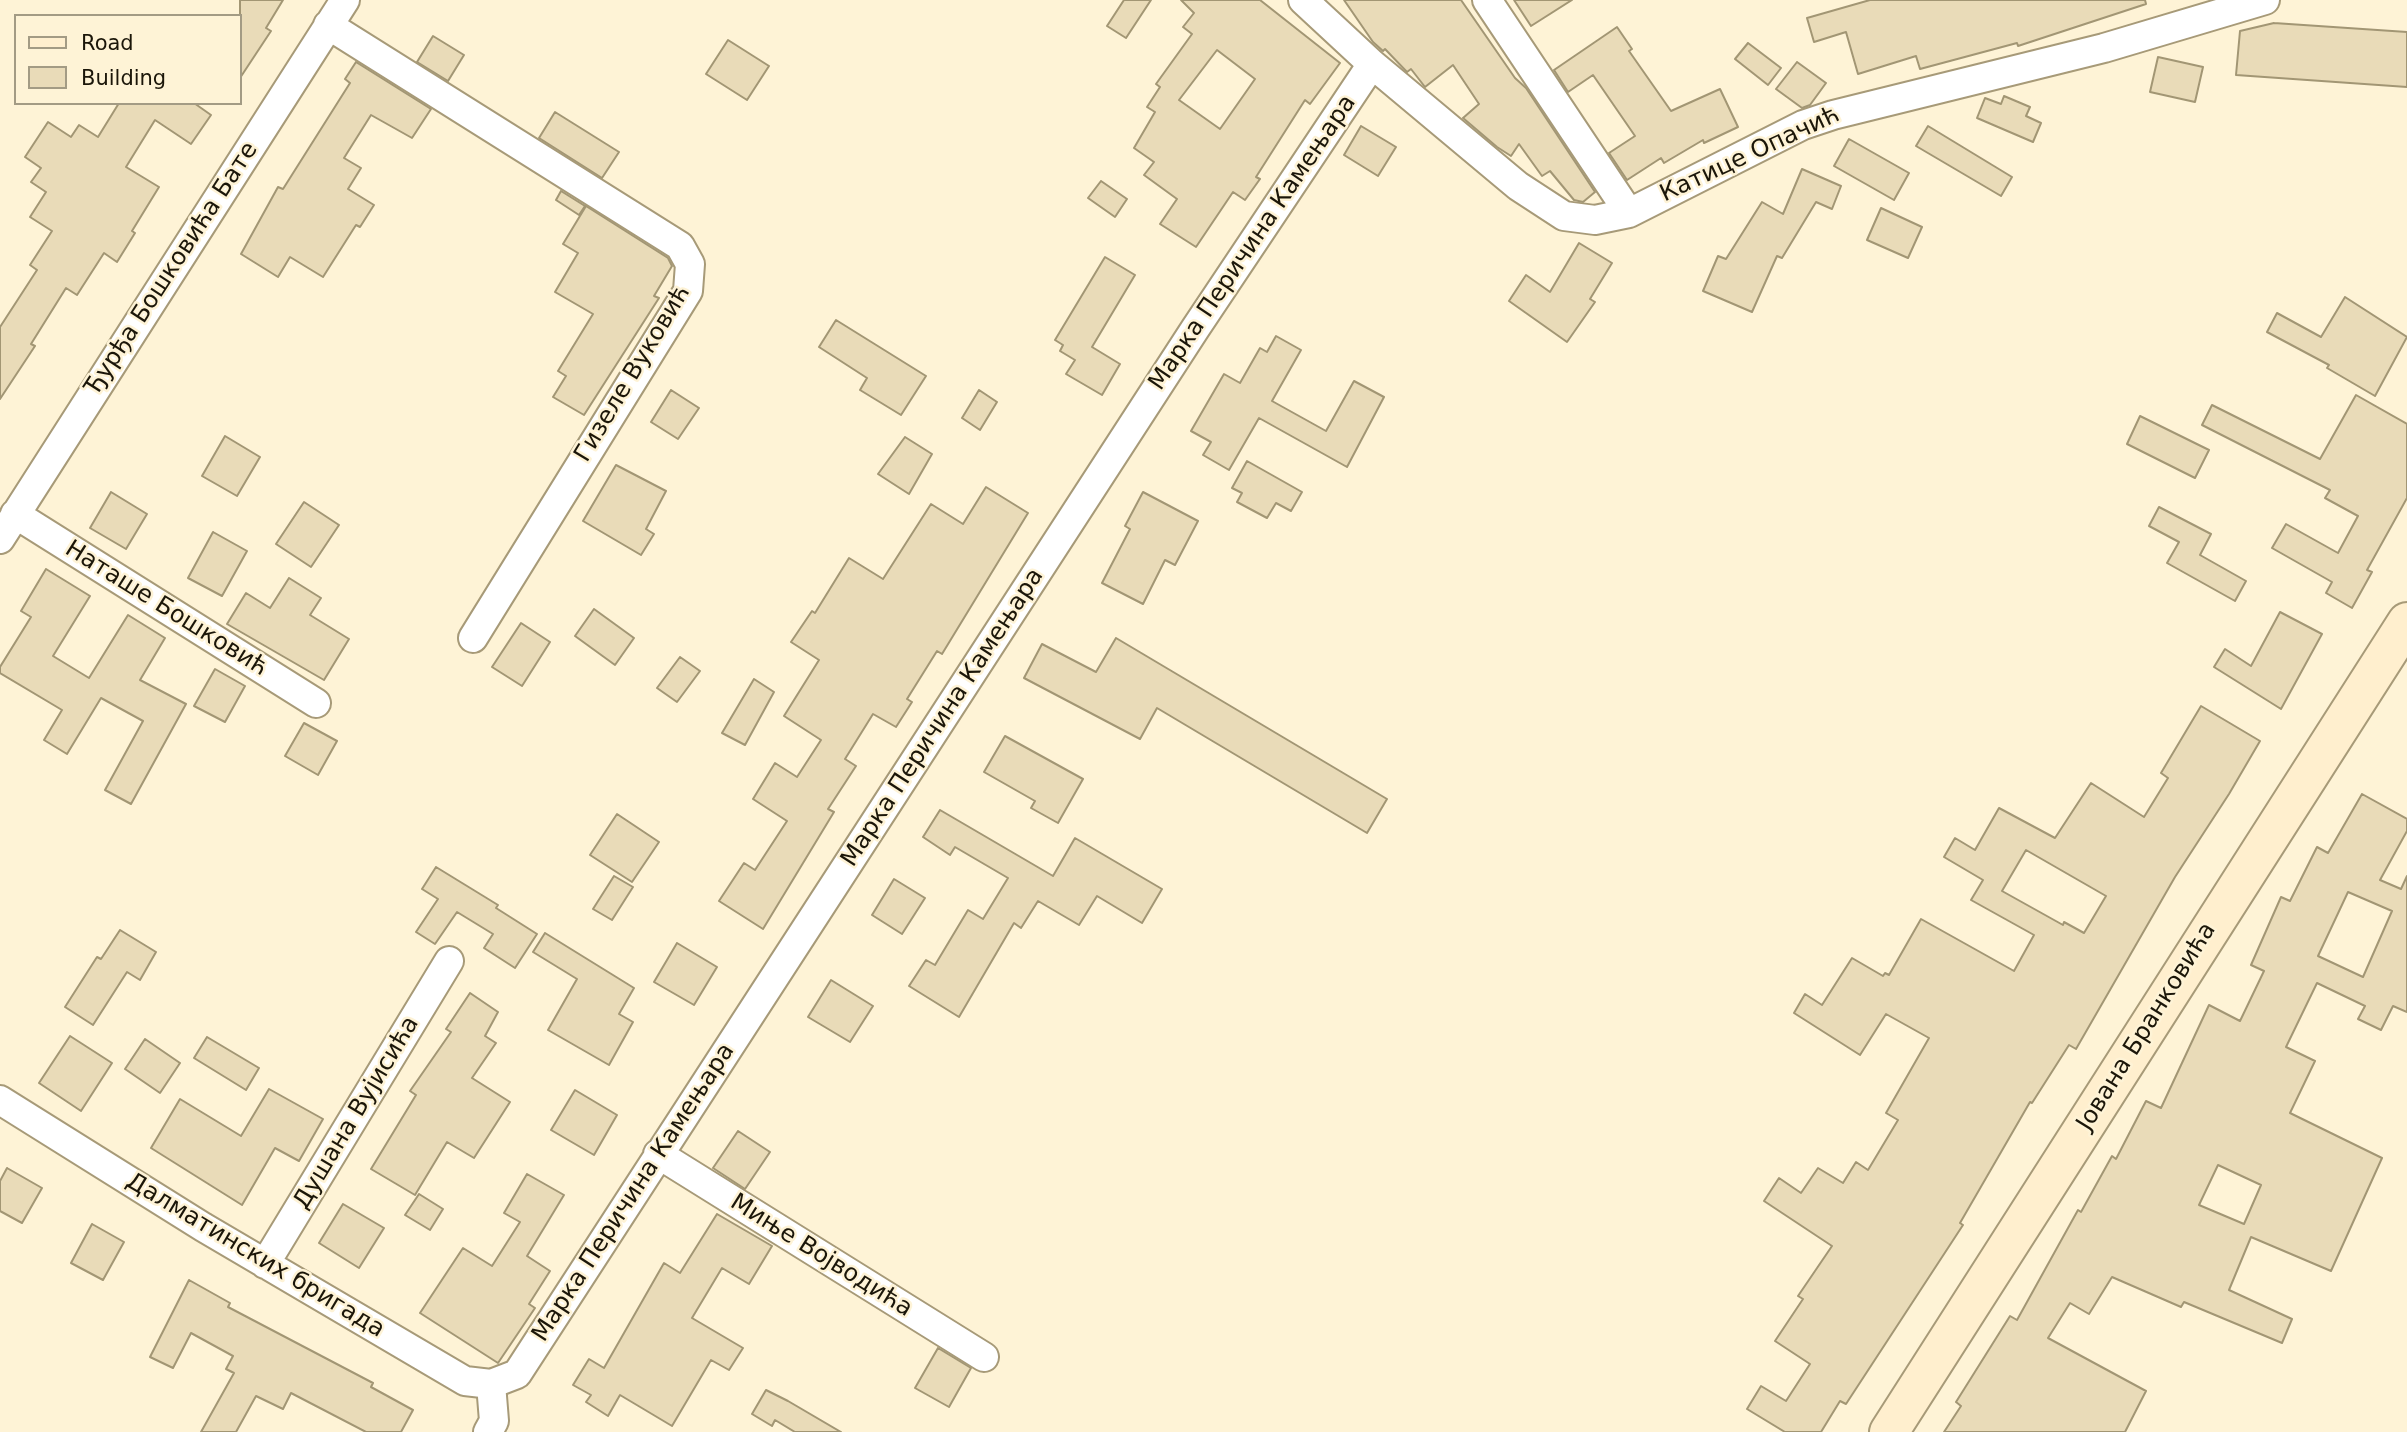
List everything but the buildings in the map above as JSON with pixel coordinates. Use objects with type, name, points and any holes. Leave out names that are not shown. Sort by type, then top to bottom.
[{"type":"main road","name":"Јована Бранковића","points":[[1889,1432],[2407,622]]},
{"type":"street","name":"Ђурђа Бошковића Бате","points":[[0,539],[345,0]]},
{"type":"street","name":"Катице Опачић","points":[[1303,0],[1372,64],[1551,209],[1587,220],[1629,212],[1803,125],[1833,114],[2104,48],[2265,0]]},
{"type":"street","points":[[1487,0],[1629,212]]},
{"type":"street","name":"Гизеле Вуковић","points":[[328,25],[680,246],[690,264],[688,291],[473,638]]},
{"type":"street","name":"Марка Перичина Камењара","points":[[491,1384],[517,1374],[1195,329],[1372,64]]},
{"type":"street","name":"Наташе Бошковић","points":[[15,514],[316,703]]},
{"type":"street","name":"Душана Вујисића","points":[[265,1264],[449,961]]},
{"type":"street","name":"Далматинских бригада","points":[[0,1100],[265,1264],[465,1381],[491,1384]]},
{"type":"street","name":"Миње Војводића","points":[[658,1154],[984,1357]]},
{"type":"street","points":[[491,1384],[493,1428]]}]
